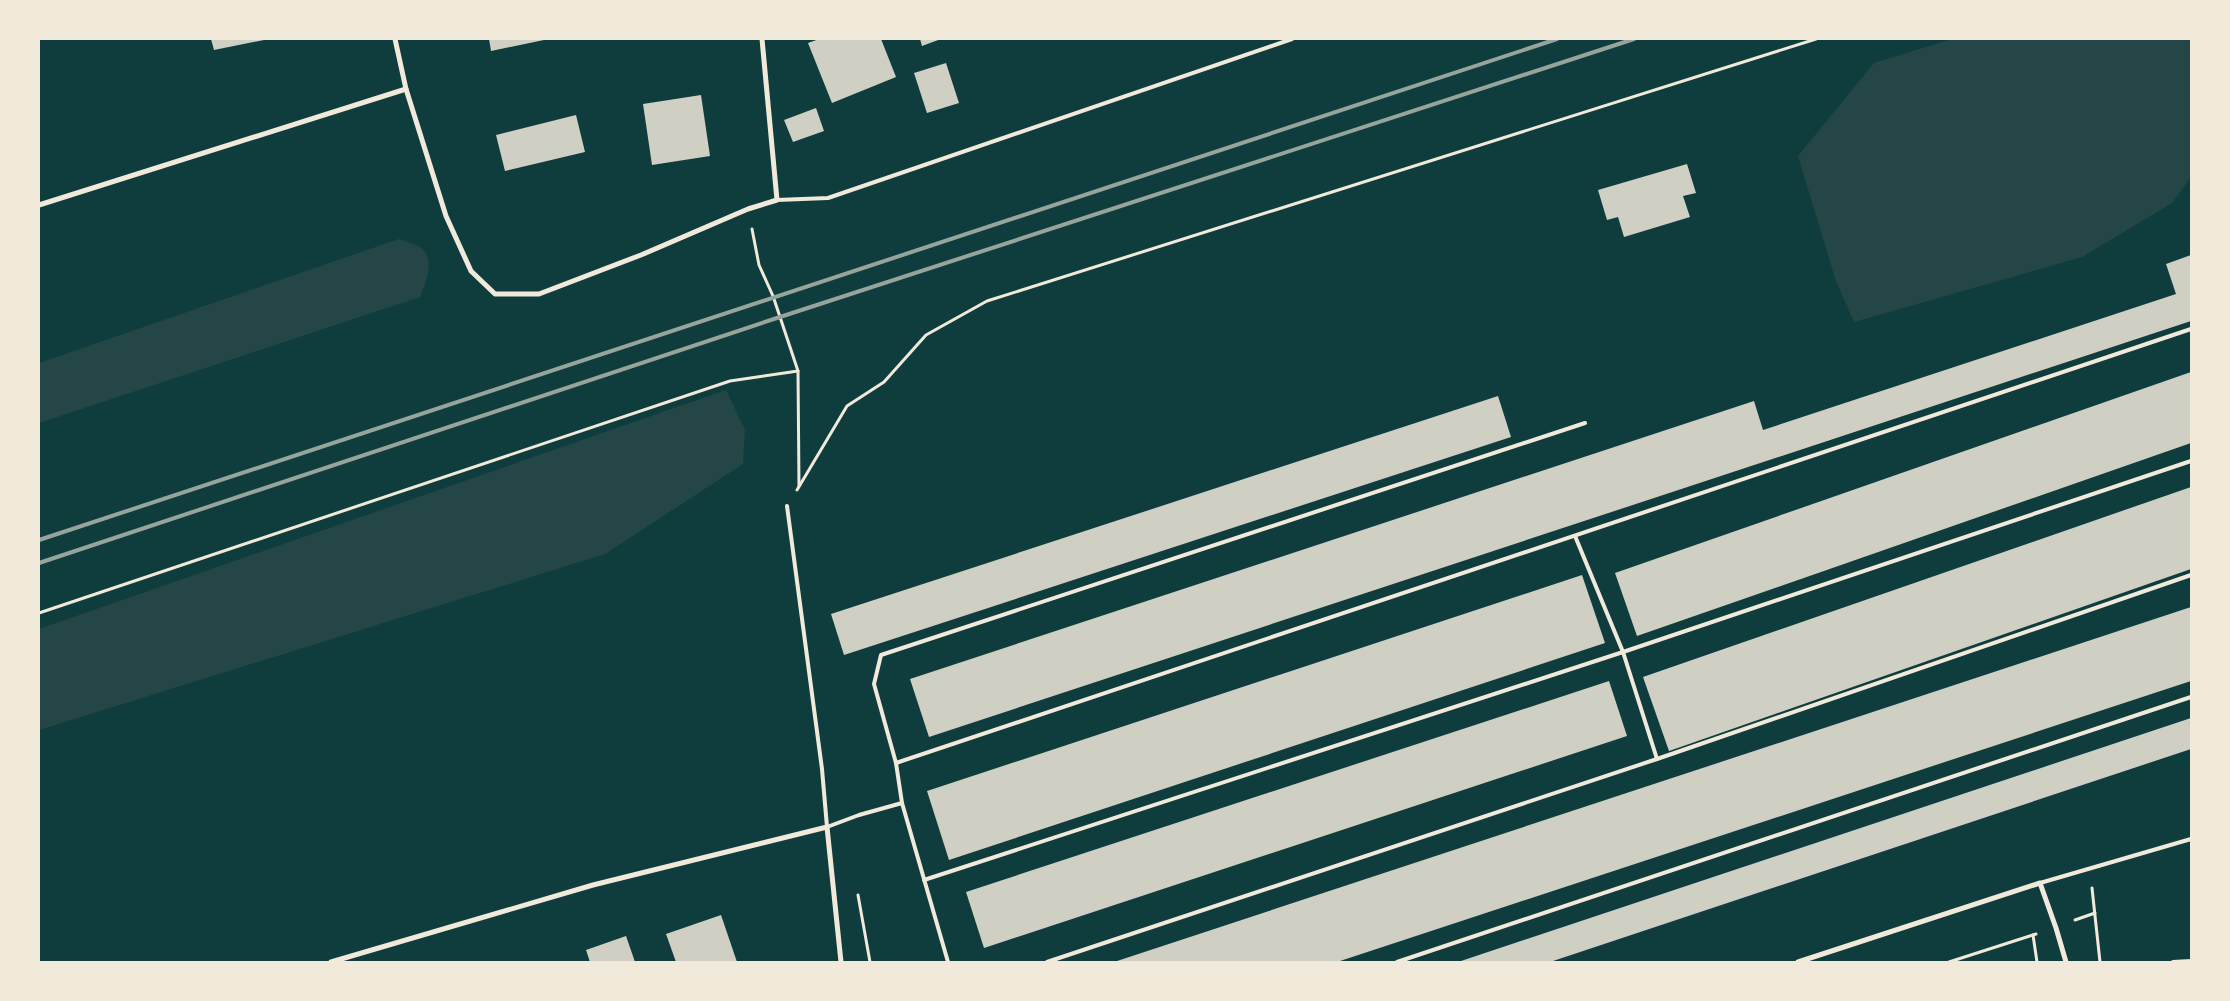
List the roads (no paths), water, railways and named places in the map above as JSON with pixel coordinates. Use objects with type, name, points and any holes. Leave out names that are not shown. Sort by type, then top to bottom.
[{"type":"street","points":[[395,39],[406,88],[446,216],[471,271],[495,294],[539,294],[641,255],[748,209],[777,200],[762,39]]},
{"type":"street","points":[[39,205],[406,88]]},
{"type":"street","points":[[331,962],[593,885],[827,827],[841,962]]},
{"type":"street","points":[[1798,962],[2040,882],[2066,962]]},
{"type":"lane","points":[[777,200],[828,198],[1292,39]]},
{"type":"lane","points":[[896,763],[2191,329]]},
{"type":"lane","points":[[948,962],[902,803],[896,763],[874,684],[881,655],[1585,422]]},
{"type":"lane","points":[[924,880],[1623,652],[2191,462]]},
{"type":"lane","points":[[787,506],[822,769],[827,827],[859,815],[902,803]]},
{"type":"lane","points":[[1575,536],[1623,652],[1657,759]]},
{"type":"lane","points":[[1047,962],[1657,759],[2191,575]]},
{"type":"lane","points":[[1397,962],[2191,697]]},
{"type":"lane","points":[[2040,882],[2191,839]]},
{"type":"lane","points":[[2173,962],[2191,961]]},
{"type":"railway","points":[[39,540],[1557,39]]},
{"type":"railway","points":[[39,563],[780,317],[1634,39]]}]
